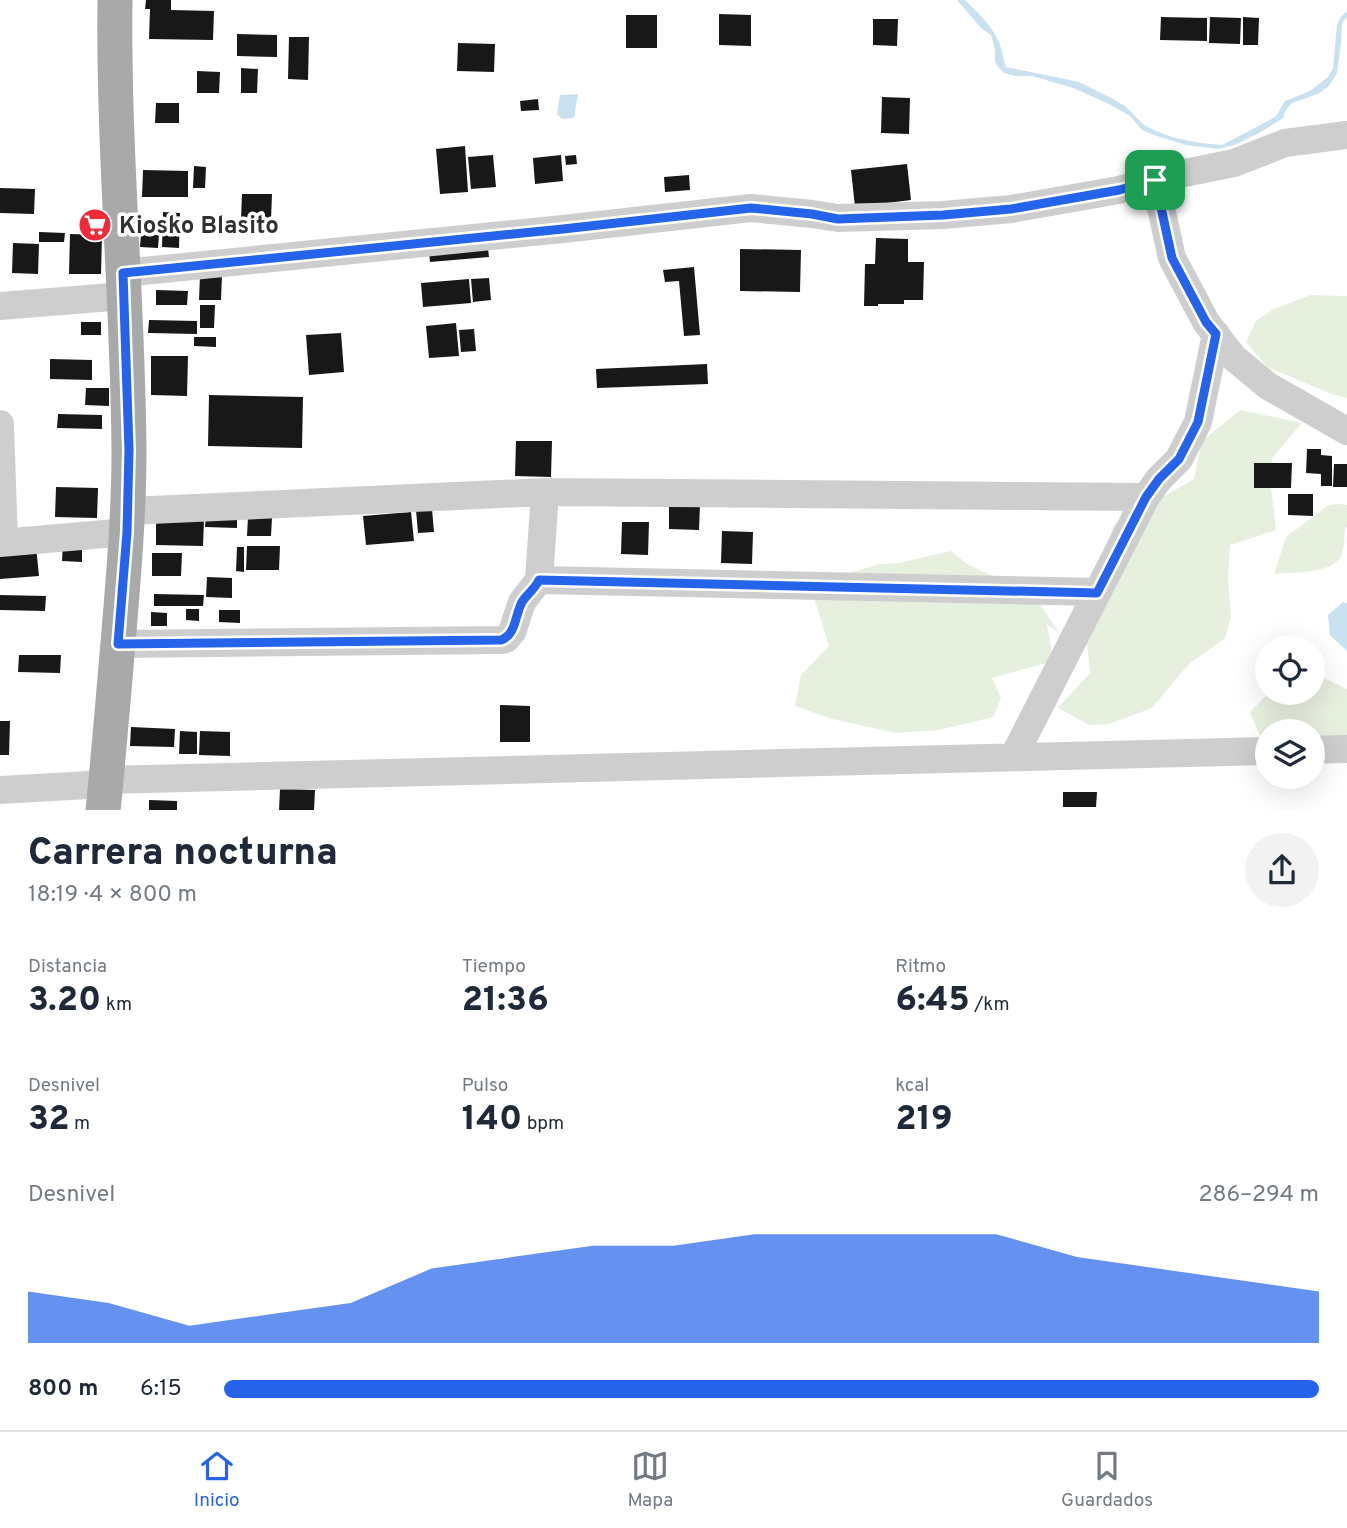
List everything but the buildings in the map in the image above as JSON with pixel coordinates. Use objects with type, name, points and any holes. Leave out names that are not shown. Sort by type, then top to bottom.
[{"type":"main road","points":[[105,791],[127,521],[129,450],[117,165],[115,0]]},
{"type":"street","points":[[0,306],[124,284],[751,208],[838,219],[1011,209],[1119,190],[1234,163],[1285,143],[1347,135]]},
{"type":"street","points":[[1155,180],[1172,258],[1206,322],[1233,356],[1268,386],[1347,431]]},
{"type":"street","points":[[1014,756],[1146,497],[1179,459],[1198,422],[1216,334]]},
{"type":"street","points":[[0,424],[2,542],[127,521],[545,492],[1146,497]]},
{"type":"street","points":[[118,644],[506,639],[512,632],[522,603],[539,580],[545,492]]},
{"type":"street","points":[[539,580],[1097,593]]},
{"type":"street","points":[[1325,750],[1347,749]]},
{"type":"street","points":[[0,790],[105,791],[1014,756],[1255,751]]},
{"type":"green space","points":[[1311,295],[1347,296],[1347,398],[1267,367],[1246,342],[1256,321],[1274,309]]},
{"type":"green space","points":[[1240,410],[1302,423],[1272,458],[1271,487],[1276,530],[1230,545],[1228,580],[1231,617],[1225,638],[1189,664],[1152,708],[1109,724],[1089,725],[1058,708],[1090,673],[1083,605],[1114,525],[1194,479],[1202,441]]},
{"type":"green space","points":[[1329,505],[1347,505],[1347,526],[1342,553],[1336,562],[1311,571],[1274,574],[1286,537]]},
{"type":"green space","points":[[951,551],[967,564],[1033,594],[1060,634],[1047,624],[1053,661],[992,678],[1001,698],[993,717],[939,730],[896,733],[832,719],[795,706],[801,675],[829,646],[810,585],[880,564],[899,563]]},
{"type":"green space","points":[[1325,678],[1347,689],[1347,742],[1325,745],[1325,719],[1255,719],[1255,724],[1250,712],[1257,705],[1325,705]]},
{"type":"water","points":[[957,0],[965,0],[990,26],[1000,45],[1006,67],[1079,82],[1125,106],[1144,125],[1156,131],[1175,138],[1222,145],[1276,116],[1285,101],[1310,91],[1328,77],[1333,68],[1337,24],[1347,11],[1347,17],[1342,23],[1337,73],[1329,86],[1318,94],[1292,103],[1283,118],[1259,133],[1235,145],[1218,149],[1186,145],[1142,130],[1130,116],[1073,88],[1032,76],[1004,73],[995,62],[991,35],[981,28]]},
{"type":"water","points":[[578,94],[574,118],[562,119],[557,114],[560,95]]},
{"type":"water","points":[[1343,602],[1347,603],[1347,651],[1330,635],[1328,615]]},
{"type":"place","name":"Kiosko Blasito","points":[[95,225]]},
{"type":"route","points":[[1155,180],[1172,258],[1206,322],[1216,334],[1198,422],[1179,459],[1146,497],[1097,593],[539,580],[522,603],[512,632],[506,639],[501,640],[118,644],[127,532],[129,450],[123,273],[751,208],[838,219],[1011,209],[1119,190],[1155,180]]}]
